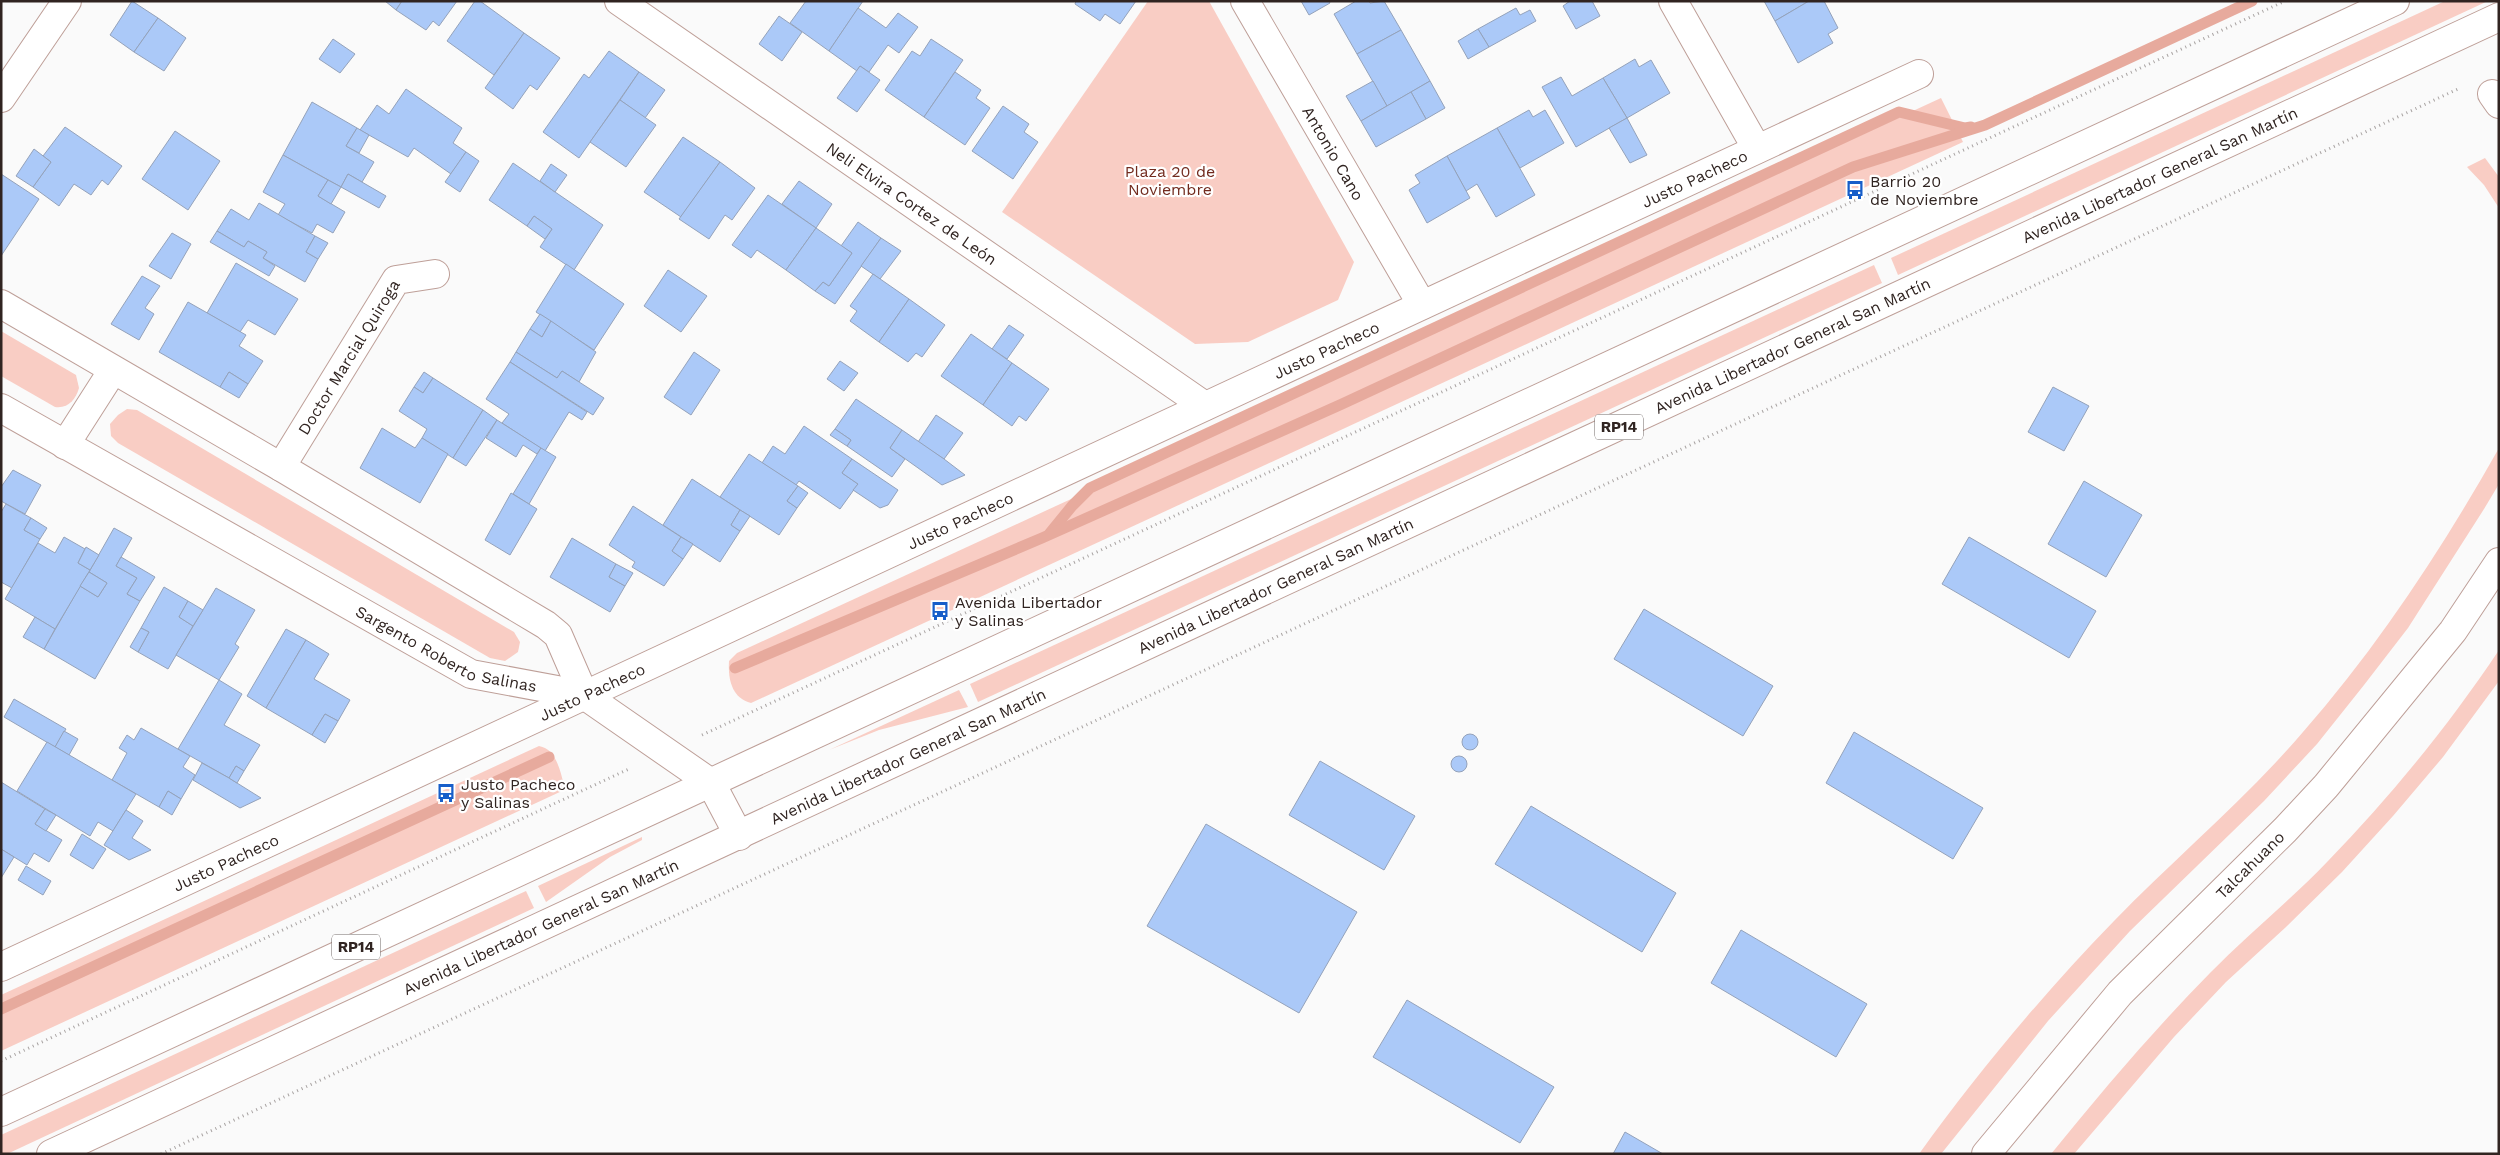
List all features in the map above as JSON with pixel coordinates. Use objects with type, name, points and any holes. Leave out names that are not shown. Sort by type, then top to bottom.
[{"type":"street","points":[[1,98],[67,1]]},
{"type":"street","name":"Neli Elvira Cortez de León","points":[[619,1],[1205,406]]},
{"type":"street","name":"Antonio Cano","points":[[1245,1],[1422,305]]},
{"type":"street","points":[[1673,1],[1757,149]]},
{"type":"street","name":"RP14","points":[[1,1112],[2395,1]]},
{"type":"street","name":"Avenida Libertador General San Martín","points":[[51,1154],[2499,17]]},
{"type":"street","name":"Justo Pacheco","points":[[1,967],[1919,74]]},
{"type":"street","name":"Doctor Marcial Quiroga","points":[[281,467],[396,280],[434,274]]},
{"type":"street","points":[[1,304],[281,467],[546,625],[558,634],[584,695],[711,783],[738,836]]},
{"type":"street","points":[[65,445],[113,370]]},
{"type":"street","name":"Sargento Roberto Salinas","points":[[1,408],[471,674],[584,695]]},
{"type":"street","name":"Talcahuano","points":[[1986,1154],[2120,993],[2285,830],[2326,786],[2453,632],[2499,562]]},
{"type":"path","points":[[1,1061],[2285,1]]},
{"type":"path","points":[[161,1154],[2463,86]]},
{"type":"green space","name":"Plaza 20 de Noviembre","points":[[1148,1],[1209,1],[1354,262],[1338,300],[1248,342],[1195,344],[1002,212]]},
{"type":"green space","points":[[2445,1],[2488,1],[1898,275],[1891,258]]},
{"type":"green space","points":[[1941,98],[1963,142],[751,703],[739,697],[732,686],[729,674],[729,661],[737,653]]},
{"type":"green space","points":[[2485,158],[2499,177],[2499,208],[2484,185],[2467,167]]},
{"type":"green space","points":[[1874,265],[1882,283],[978,702],[970,684]]},
{"type":"green space","points":[[1,331],[76,375],[79,388],[76,396],[68,405],[55,407],[1,376]]},
{"type":"green space","points":[[127,409],[137,410],[514,632],[520,642],[518,652],[505,661],[490,658],[118,443],[111,436],[110,424]]},
{"type":"green space","points":[[2499,448],[2499,484],[2484,509],[2408,628],[2317,744],[2264,801],[2130,931],[2048,1021],[1941,1154],[1919,1154],[1988,1063],[2062,976],[2138,897],[2258,781],[2331,699],[2408,595],[2455,523]]},
{"type":"green space","points":[[2499,650],[2499,681],[2443,757],[2393,816],[2342,872],[2226,982],[2174,1037],[2074,1154],[2051,1154],[2089,1107],[2169,1016],[2224,959],[2314,875],[2374,811],[2440,733]]},
{"type":"green space","points":[[959,690],[968,707],[879,730],[829,750]]},
{"type":"green space","points":[[539,746],[550,751],[556,761],[564,785],[562,791],[1,1051],[1,995]]},
{"type":"green space","points":[[642,837],[642,840],[610,857],[546,902],[538,886]]},
{"type":"green space","points":[[526,891],[534,908],[7,1154],[1,1154],[1,1135]]},
{"type":"building","points":[[132,1],[158,18],[134,52],[110,35]]},
{"type":"building","points":[[385,1],[402,1],[396,10]]},
{"type":"building","points":[[402,1],[457,1],[439,26],[433,21],[426,30],[396,10]]},
{"type":"building","points":[[475,1],[480,1],[524,33],[494,75],[447,41]]},
{"type":"building","points":[[806,1],[863,1],[829,51],[790,23]]},
{"type":"building","points":[[1076,1],[1136,1],[1120,24],[1105,14],[1100,21],[1075,4]]},
{"type":"building","points":[[1301,1],[1329,1],[1330,3],[1309,15]]},
{"type":"building","points":[[1356,1],[1369,1],[1370,3],[1384,1],[1401,30],[1357,54],[1334,14]]},
{"type":"building","points":[[1570,1],[1592,1],[1600,16],[1576,29],[1563,6]]},
{"type":"building","points":[[1764,1],[1809,1],[1775,21]]},
{"type":"building","points":[[1809,1],[1824,1],[1838,28],[1828,34],[1833,43],[1798,63],[1775,21]]},
{"type":"building","points":[[858,8],[886,28],[898,13],[918,27],[899,53],[888,45],[869,72],[860,66],[857,71],[829,51]]},
{"type":"building","points":[[1516,8],[1520,15],[1530,10],[1536,21],[1489,47],[1478,29]]},
{"type":"building","points":[[779,16],[802,32],[782,61],[759,44]]},
{"type":"building","points":[[158,18],[186,38],[164,71],[134,52]]},
{"type":"building","points":[[1478,29],[1489,47],[1468,59],[1458,41]]},
{"type":"building","points":[[1401,30],[1430,81],[1387,106],[1357,54]]},
{"type":"building","points":[[524,33],[560,58],[537,90],[530,85],[513,109],[485,88]]},
{"type":"building","points":[[333,39],[355,54],[340,73],[319,59]]},
{"type":"building","points":[[931,39],[963,60],[924,117],[885,90],[912,51],[920,56]]},
{"type":"building","points":[[609,51],[639,72],[579,158],[543,132],[584,74],[589,78]]},
{"type":"building","points":[[1635,59],[1639,67],[1651,60],[1670,93],[1627,118],[1603,78]]},
{"type":"building","points":[[860,66],[880,80],[857,112],[837,98]]},
{"type":"building","points":[[639,72],[665,90],[645,118],[620,100]]},
{"type":"building","points":[[955,72],[981,90],[976,98],[990,108],[965,145],[924,117]]},
{"type":"building","points":[[1561,77],[1572,96],[1603,78],[1627,118],[1576,147],[1542,87]]},
{"type":"building","points":[[1373,81],[1387,106],[1361,121],[1346,96]]},
{"type":"building","points":[[1430,81],[1445,108],[1426,119],[1411,92]]},
{"type":"building","points":[[406,89],[462,128],[453,143],[466,152],[451,174],[414,148],[408,157],[360,130],[377,105],[389,114]]},
{"type":"building","points":[[1411,92],[1426,119],[1376,147],[1361,121]]},
{"type":"building","points":[[620,100],[656,125],[626,167],[590,142]]},
{"type":"building","points":[[312,102],[357,128],[346,146],[374,162],[362,182],[348,174],[341,187],[283,155]]},
{"type":"building","points":[[1003,106],[1029,124],[1024,132],[1038,142],[1013,179],[972,151]]},
{"type":"building","points":[[1529,110],[1533,117],[1545,110],[1564,143],[1520,168],[1497,128]]},
{"type":"building","points":[[1627,118],[1647,155],[1630,163],[1609,128]]},
{"type":"building","points":[[65,127],[122,166],[108,185],[102,180],[91,195],[74,184],[59,206],[33,187],[51,162],[43,156]]},
{"type":"building","points":[[357,128],[369,135],[359,153],[346,146]]},
{"type":"building","points":[[1497,128],[1535,195],[1496,217],[1477,184],[1466,191],[1447,156]]},
{"type":"building","points":[[175,131],[220,161],[188,210],[142,179]]},
{"type":"building","points":[[683,137],[720,162],[681,217],[644,192]]},
{"type":"building","points":[[34,149],[51,162],[33,187],[16,176]]},
{"type":"building","points":[[466,152],[479,161],[460,192],[445,182]]},
{"type":"building","points":[[283,155],[328,180],[318,196],[345,212],[333,233],[317,224],[312,233],[278,215],[285,204],[263,192]]},
{"type":"building","points":[[1447,156],[1470,198],[1427,223],[1409,190],[1420,183],[1415,175]]},
{"type":"building","points":[[720,162],[755,188],[732,220],[725,215],[709,239],[679,219]]},
{"type":"building","points":[[513,163],[603,225],[574,270],[540,247],[552,229],[534,216],[527,226],[489,200]]},
{"type":"building","points":[[551,164],[567,175],[555,192],[540,181]]},
{"type":"building","points":[[1,174],[39,199],[1,256]]},
{"type":"building","points":[[348,174],[386,196],[379,208],[341,187]]},
{"type":"building","points":[[328,180],[341,187],[331,204],[318,196]]},
{"type":"building","points":[[799,181],[832,204],[816,228],[782,204]]},
{"type":"building","points":[[768,195],[816,228],[786,270],[757,250],[751,258],[732,245]]},
{"type":"building","points":[[259,203],[315,236],[306,252],[318,259],[305,282],[263,258],[267,252],[248,241],[244,247],[217,231],[231,209],[249,220]]},
{"type":"building","points":[[534,216],[552,229],[545,239],[527,226]]},
{"type":"building","points":[[858,222],[881,238],[835,304],[815,291],[823,282],[829,286],[852,253],[841,246]]},
{"type":"building","points":[[816,228],[852,253],[829,286],[823,282],[815,291],[786,270]]},
{"type":"building","points":[[217,231],[244,247],[248,241],[267,252],[263,258],[275,266],[269,276],[210,242]]},
{"type":"building","points":[[172,233],[191,244],[171,279],[149,266]]},
{"type":"building","points":[[315,236],[328,243],[318,259],[306,252]]},
{"type":"building","points":[[881,238],[901,251],[880,279],[861,266]]},
{"type":"building","points":[[236,263],[298,299],[275,335],[248,320],[240,332],[207,313]]},
{"type":"building","points":[[566,264],[624,304],[594,350],[536,312]]},
{"type":"building","points":[[668,270],[707,296],[681,332],[644,306]]},
{"type":"building","points":[[873,274],[909,299],[879,342],[850,321],[857,311],[850,306]]},
{"type":"building","points":[[142,276],[160,286],[145,308],[154,314],[139,340],[111,324]]},
{"type":"building","points":[[909,299],[945,325],[922,357],[916,353],[908,362],[879,342]]},
{"type":"building","points":[[188,302],[246,335],[239,346],[263,361],[248,384],[229,372],[220,387],[159,352]]},
{"type":"building","points":[[540,314],[551,321],[542,337],[530,329]]},
{"type":"building","points":[[551,321],[596,352],[579,382],[562,371],[557,378],[516,352],[530,329],[542,337]]},
{"type":"building","points":[[1009,325],[1024,335],[1007,359],[992,349]]},
{"type":"building","points":[[971,334],[1012,363],[983,405],[941,376]]},
{"type":"building","points":[[516,352],[557,378],[562,371],[604,398],[593,415],[510,362]]},
{"type":"building","points":[[694,352],[720,370],[691,415],[664,397]]},
{"type":"building","points":[[840,361],[858,373],[844,391],[827,379]]},
{"type":"building","points":[[510,362],[587,412],[582,420],[569,412],[545,451],[502,423],[509,414],[486,399]]},
{"type":"building","points":[[1012,363],[1049,389],[1026,421],[1019,416],[1012,426],[983,405]]},
{"type":"building","points":[[229,372],[248,384],[239,398],[220,387]]},
{"type":"building","points":[[424,372],[433,378],[423,393],[414,387]]},
{"type":"building","points":[[433,378],[483,410],[453,458],[422,438],[427,429],[399,411],[414,387],[423,393]]},
{"type":"building","points":[[2053,387],[2089,406],[2064,451],[2028,432]]},
{"type":"building","points":[[856,399],[902,430],[890,448],[905,459],[892,477],[847,446],[851,440],[835,429]]},
{"type":"building","points":[[483,410],[497,420],[466,466],[453,458]]},
{"type":"building","points":[[936,415],[963,433],[944,459],[918,442]]},
{"type":"building","points":[[497,420],[541,448],[537,454],[523,445],[516,457],[486,438]]},
{"type":"building","points":[[804,426],[852,459],[842,473],[858,484],[840,509],[799,481],[796,485],[762,463],[773,446],[785,454]]},
{"type":"building","points":[[382,428],[415,448],[422,438],[448,454],[420,503],[360,468]]},
{"type":"building","points":[[835,429],[851,440],[847,446],[830,435]]},
{"type":"building","points":[[902,430],[965,475],[942,485],[890,448]]},
{"type":"building","points":[[541,448],[556,457],[529,504],[513,494]]},
{"type":"building","points":[[749,454],[798,486],[787,501],[797,508],[779,535],[720,497]]},
{"type":"building","points":[[852,459],[898,490],[888,505],[880,508],[853,490],[858,484],[842,473]]},
{"type":"building","points":[[13,470],[41,485],[25,514],[1,501],[1,487]]},
{"type":"building","points":[[692,479],[740,510],[731,525],[740,531],[720,562],[663,525]]},
{"type":"building","points":[[2084,481],[2142,515],[2106,577],[2048,544]]},
{"type":"building","points":[[798,486],[808,493],[797,508],[787,501]]},
{"type":"building","points":[[511,493],[537,509],[510,555],[485,540]]},
{"type":"building","points":[[6,504],[31,518],[24,530],[40,539],[12,588],[1,582],[1,512]]},
{"type":"building","points":[[633,506],[681,537],[672,551],[683,559],[664,586],[632,567],[635,562],[609,545]]},
{"type":"building","points":[[740,510],[750,516],[740,531],[731,525]]},
{"type":"building","points":[[31,518],[47,528],[40,539],[24,530]]},
{"type":"building","points":[[114,528],[132,538],[116,566],[137,578],[127,594],[140,601],[95,679],[44,649],[80,586],[98,597],[107,583],[89,572]]},
{"type":"building","points":[[64,537],[85,549],[78,563],[90,570],[55,629],[5,599],[38,543],[55,553]]},
{"type":"building","points":[[681,537],[693,544],[683,559],[672,551]]},
{"type":"building","points":[[1969,537],[2096,611],[2069,658],[1942,584]]},
{"type":"building","points":[[572,538],[616,564],[609,577],[625,586],[610,612],[550,577]]},
{"type":"building","points":[[86,547],[99,555],[90,570],[78,563]]},
{"type":"building","points":[[121,557],[155,577],[140,601],[127,594],[137,578],[116,566]]},
{"type":"building","points":[[616,564],[633,573],[625,586],[609,577]]},
{"type":"building","points":[[89,572],[107,583],[98,597],[80,586]]},
{"type":"building","points":[[164,587],[188,601],[179,617],[193,626],[168,669],[138,652],[149,632],[141,628]]},
{"type":"building","points":[[216,588],[255,610],[235,644],[239,647],[219,680],[176,655]]},
{"type":"building","points":[[188,601],[203,610],[193,626],[179,617]]},
{"type":"building","points":[[1644,609],[1773,686],[1743,736],[1614,659]]},
{"type":"building","points":[[35,617],[55,629],[44,649],[23,637]]},
{"type":"building","points":[[141,628],[149,632],[138,652],[130,647]]},
{"type":"building","points":[[286,629],[306,640],[266,708],[247,696]]},
{"type":"building","points":[[306,640],[329,654],[314,679],[350,700],[338,721],[325,714],[312,735],[266,708]]},
{"type":"building","points":[[219,680],[242,694],[224,725],[260,745],[244,771],[236,766],[229,778],[178,749]]},
{"type":"building","points":[[14,699],[66,729],[55,747],[4,717]]},
{"type":"building","points":[[325,714],[338,721],[325,743],[312,735]]},
{"type":"building","points":[[141,728],[190,756],[183,767],[195,775],[181,799],[168,791],[159,807],[112,780],[127,753],[119,748],[127,735],[134,740]]},
{"type":"building","points":[[64,731],[78,739],[69,755],[55,747]]},
{"type":"building","points":[[1854,732],[1983,808],[1953,859],[1826,783]]},
{"type":"building","points":[[1467,734],[1473,734],[1478,739],[1476,748],[1467,750],[1462,745],[1462,739]]},
{"type":"building","points":[[47,742],[136,794],[113,831],[98,822],[90,836],[17,791]]},
{"type":"building","points":[[1456,756],[1462,756],[1467,761],[1465,770],[1456,772],[1451,767],[1451,761]]},
{"type":"building","points":[[1320,761],[1415,816],[1384,870],[1289,815]]},
{"type":"building","points":[[202,763],[261,798],[240,808],[193,780]]},
{"type":"building","points":[[236,766],[244,771],[237,783],[229,778]]},
{"type":"building","points":[[1,782],[45,809],[35,824],[62,840],[49,862],[34,853],[27,865],[1,849]]},
{"type":"building","points":[[168,791],[181,799],[172,815],[159,807]]},
{"type":"building","points":[[1531,806],[1676,893],[1642,952],[1495,864]]},
{"type":"building","points":[[45,809],[56,815],[46,831],[35,824]]},
{"type":"building","points":[[126,810],[143,821],[132,838],[151,850],[129,860],[104,845]]},
{"type":"building","points":[[1206,824],[1357,912],[1299,1013],[1147,926]]},
{"type":"building","points":[[82,834],[106,849],[93,869],[70,855]]},
{"type":"building","points":[[1,849],[14,857],[1,878]]},
{"type":"building","points":[[26,866],[51,881],[43,895],[18,880]]},
{"type":"building","points":[[1741,930],[1867,1004],[1836,1057],[1711,983]]},
{"type":"building","points":[[1407,1000],[1554,1087],[1520,1143],[1373,1057]]},
{"type":"building","points":[[1625,1132],[1663,1154],[1613,1154]]},
{"type":"waterway","points":[[735,668],[1042,538],[1342,404],[1853,167],[1985,125],[2252,1]]},
{"type":"waterway","points":[[1050,533],[1090,488],[1899,112],[1965,128],[1971,127]]},
{"type":"waterway","points":[[1,1009],[549,757]]},
{"type":"place","name":"Barrio 20 de Noviembre","points":[[1855,190]]},
{"type":"place","name":"Avenida Libertador y Salinas","points":[[940,611]]},
{"type":"place","name":"Justo Pacheco y Salinas","points":[[446,793]]}]
